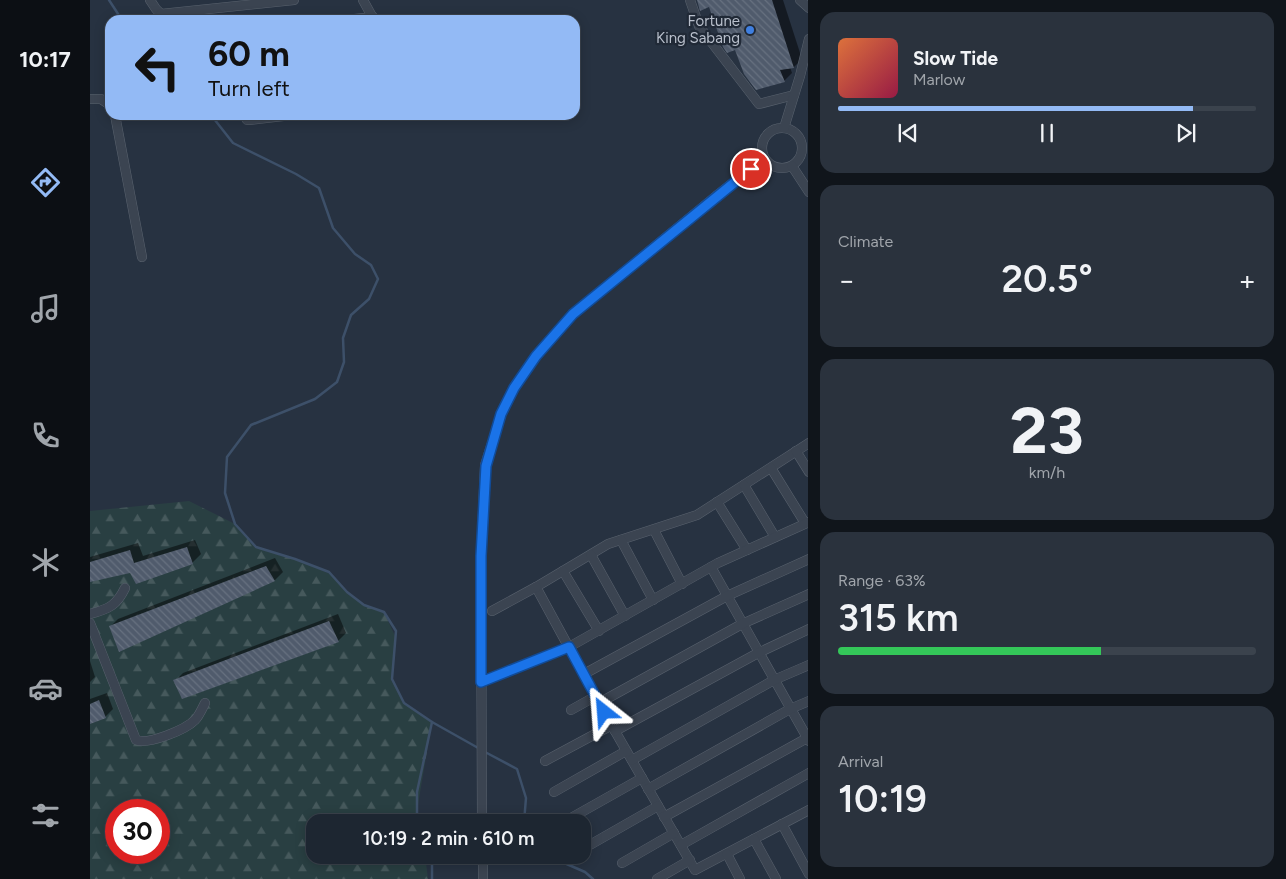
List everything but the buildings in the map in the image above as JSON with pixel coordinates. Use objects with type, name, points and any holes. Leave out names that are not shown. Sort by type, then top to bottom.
[{"type":"street","points":[[150,0],[162,15]]},
{"type":"street","points":[[179,15],[293,0]]},
{"type":"street","points":[[363,0],[371,15]]},
{"type":"street","points":[[690,0],[699,26],[759,104],[794,95]]},
{"type":"street","points":[[800,0],[808,8]]},
{"type":"street","points":[[784,128],[808,39]]},
{"type":"street","points":[[90,99],[105,102]]},
{"type":"street","points":[[116,120],[142,257]]},
{"type":"street","points":[[784,128],[795,133],[805,147],[800,157],[792,166],[785,168],[776,168],[764,159],[761,150],[765,137],[772,131],[784,128]]},
{"type":"street","points":[[482,814],[481,556],[486,466],[501,414],[514,388],[536,356],[573,314],[716,196],[764,159]]},
{"type":"street","points":[[792,166],[808,192]]},
{"type":"street","points":[[492,611],[608,544],[697,515],[808,443]]},
{"type":"street","points":[[796,451],[808,472]]},
{"type":"street","points":[[481,682],[569,647],[710,567],[807,523],[770,468]]},
{"type":"street","points":[[744,485],[775,537]]},
{"type":"street","points":[[717,502],[747,550]]},
{"type":"street","points":[[654,530],[682,584]]},
{"type":"street","points":[[622,540],[653,600]]},
{"type":"street","points":[[591,554],[625,616]]},
{"type":"street","points":[[584,674],[727,596],[808,559]]},
{"type":"street","points":[[664,816],[808,738],[710,567]]},
{"type":"street","points":[[563,571],[598,631]]},
{"type":"street","points":[[536,587],[626,751],[696,870],[808,810]]},
{"type":"street","points":[[90,614],[116,603],[126,588]]},
{"type":"street","points":[[571,710],[598,700],[742,624],[808,594]]},
{"type":"street","points":[[90,623],[136,740],[140,742],[149,741],[182,728],[194,721],[205,703]]},
{"type":"street","points":[[545,761],[808,629]]},
{"type":"street","points":[[632,760],[774,680],[808,665]]},
{"type":"street","points":[[648,789],[790,709],[808,701]]},
{"type":"street","points":[[554,792],[626,751]]},
{"type":"street","points":[[681,844],[808,773]]},
{"type":"street","points":[[578,814],[642,778]]},
{"type":"street","points":[[591,844],[658,806]]},
{"type":"street","points":[[782,824],[808,874]]},
{"type":"street","points":[[622,863],[674,832]]},
{"type":"street","points":[[754,839],[776,879]]},
{"type":"street","points":[[726,854],[740,879]]},
{"type":"street","points":[[657,879],[690,860]]},
{"type":"street","points":[[482,864],[483,879]]},
{"type":"green space","points":[[189,501],[235,524],[256,547],[294,558],[330,574],[348,593],[364,605],[384,612],[395,636],[392,679],[404,703],[432,722],[418,814],[306,814],[306,864],[426,864],[428,879],[90,879],[90,511]]},
{"type":"waterway","points":[[109,0],[119,15]]},
{"type":"waterway","points":[[215,120],[233,143],[296,174],[319,188],[333,228],[355,254],[371,265],[378,279],[369,299],[351,315],[343,338],[344,362],[337,382],[315,399],[251,425],[227,457],[225,493],[235,524],[256,547],[329,572],[347,592],[364,605],[384,612],[396,631],[392,679],[404,703],[432,722],[480,749]]},
{"type":"waterway","points":[[417,814],[417,792],[432,722]]},
{"type":"waterway","points":[[485,752],[517,769],[526,798],[525,814]]},
{"type":"waterway","points":[[432,864],[432,879]]},
{"type":"waterway","points":[[567,864],[585,872],[593,879]]},
{"type":"place","name":"Fortune King Sabang","points":[[750,30]]},
{"type":"route","points":[[604,712],[569,647],[481,682],[481,556],[486,466],[491,444],[501,414],[514,388],[536,356],[573,314],[751,169]]}]
